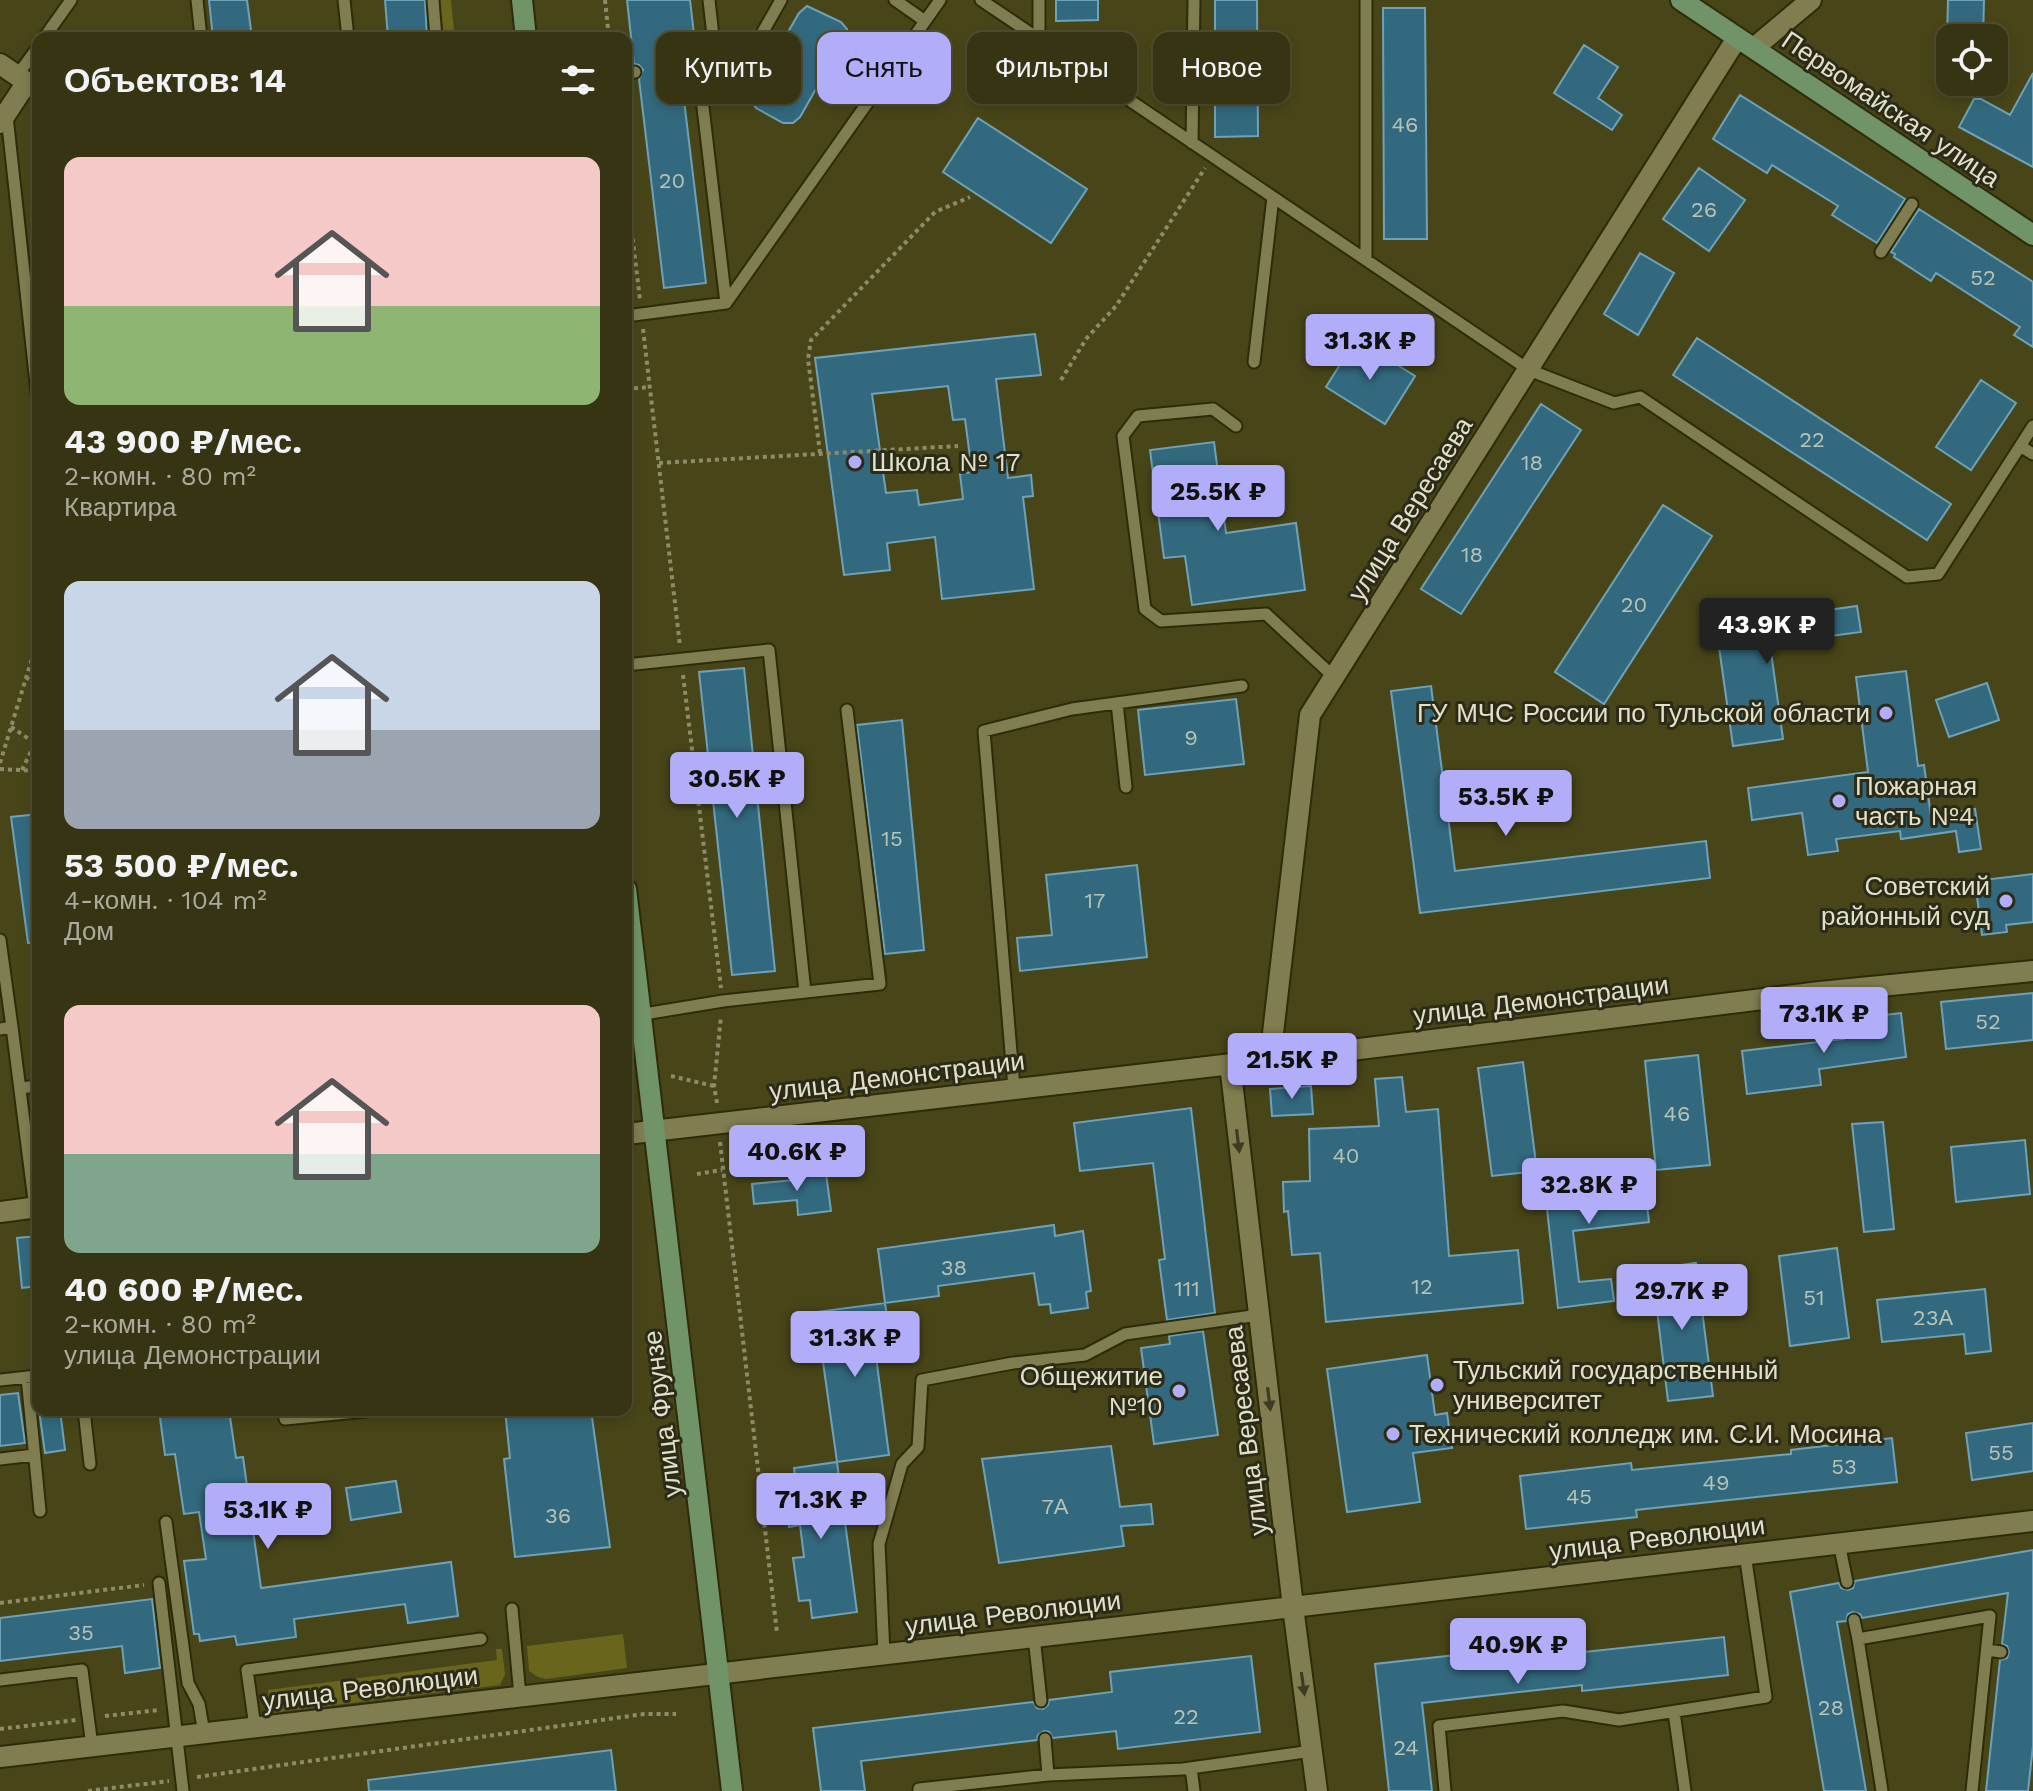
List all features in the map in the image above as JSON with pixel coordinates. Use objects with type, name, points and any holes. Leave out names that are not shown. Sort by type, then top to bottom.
[{"type":"street","points":[[522,0],[525,32]]},
{"type":"street","name":"Первомайская улица","points":[[1681,0],[2033,235]]},
{"type":"street","name":"улица Вересаева","points":[[1270,1059],[1310,715],[1529,370],[1746,43],[1811,0]]},
{"type":"street","points":[[0,64],[27,83],[3,118]]},
{"type":"street","name":"улица Демонстрации","points":[[632,1133],[1820,992],[2033,971]]},
{"type":"street","name":"улица Фрунзе","points":[[632,985],[634,1017],[655,1131],[732,1791]]},
{"type":"street","name":"улица Вересаева","points":[[1230,1064],[1317,1791]]},
{"type":"street","points":[[0,1212],[32,1208]]},
{"type":"street","name":"улица Революции","points":[[0,1757],[2033,1521]]},
{"type":"lane","points":[[48,32],[71,0]]},
{"type":"lane","points":[[197,0],[200,32]]},
{"type":"lane","points":[[344,0],[347,32]]},
{"type":"lane","points":[[433,0],[436,32]]},
{"type":"lane","points":[[709,0],[713,32]]},
{"type":"lane","points":[[763,32],[781,0]]},
{"type":"lane","points":[[895,0],[925,21]]},
{"type":"lane","points":[[632,315],[726,303],[940,0]]},
{"type":"lane","points":[[981,0],[1027,32]]},
{"type":"lane","points":[[1039,0],[1039,32]]},
{"type":"lane","points":[[1192,143],[1194,0]]},
{"type":"lane","points":[[1366,0],[1366,260]]},
{"type":"lane","points":[[703,104],[726,303]]},
{"type":"lane","points":[[1134,104],[1529,370],[1614,403],[1640,397],[1907,577],[1938,574],[2033,426]]},
{"type":"lane","points":[[3,118],[32,353]]},
{"type":"lane","points":[[1254,362],[1273,197]]},
{"type":"lane","points":[[1881,252],[1912,204]]},
{"type":"lane","points":[[1236,426],[1213,409],[1138,416],[1123,436],[1145,609],[1161,621],[1266,614],[1334,677]]},
{"type":"lane","points":[[2020,446],[2033,454]]},
{"type":"lane","points":[[632,664],[769,650],[805,992]]},
{"type":"lane","points":[[1014,1088],[984,731],[1072,709],[1242,686]]},
{"type":"lane","points":[[1117,703],[1126,787]]},
{"type":"lane","points":[[634,1017],[723,1001],[880,984],[847,710]]},
{"type":"lane","points":[[0,940],[6,1028],[20,1088],[32,1177]]},
{"type":"lane","points":[[20,1088],[32,1087]]},
{"type":"lane","points":[[884,1654],[879,1544],[902,1464],[918,1447],[922,1380],[1013,1363],[1085,1355],[1125,1334],[1259,1315]]},
{"type":"lane","points":[[0,1380],[32,1377]]},
{"type":"lane","points":[[33,1416],[40,1511]]},
{"type":"lane","points":[[85,1416],[90,1464]]},
{"type":"lane","points":[[285,1416],[285,1419],[316,1416]]},
{"type":"lane","points":[[0,1459],[34,1455]]},
{"type":"lane","points":[[166,1522],[188,1683],[199,1704],[204,1733]]},
{"type":"lane","points":[[1839,1543],[1847,1582]]},
{"type":"lane","points":[[1445,1791],[1439,1726],[1563,1711],[1619,1720],[1766,1697],[1745,1554]]},
{"type":"lane","points":[[159,1583],[183,1785]]},
{"type":"lane","points":[[512,1609],[520,1696]]},
{"type":"lane","points":[[1858,1639],[1990,1616],[1972,1791]]},
{"type":"lane","points":[[1854,1620],[1882,1791]]},
{"type":"lane","points":[[1034,1637],[1041,1701]]},
{"type":"lane","points":[[255,1727],[247,1670],[481,1639]]},
{"type":"lane","points":[[1988,1650],[2001,1652]]},
{"type":"lane","points":[[0,1680],[82,1670],[92,1746]]},
{"type":"lane","points":[[1674,1712],[1685,1791]]},
{"type":"lane","points":[[1045,1739],[1048,1775]]},
{"type":"lane","points":[[919,1791],[1048,1775],[1191,1768],[1312,1751]]},
{"type":"lane","points":[[1191,1768],[1194,1791]]},
{"type":"path","points":[[605,0],[608,32]]},
{"type":"path","points":[[1061,380],[1086,339],[1116,306],[1213,156]]},
{"type":"path","points":[[820,453],[808,359],[811,340],[935,212],[970,197]]},
{"type":"path","points":[[632,388],[650,387]]},
{"type":"path","points":[[659,463],[958,446]]},
{"type":"path","points":[[32,658],[0,766],[32,771]]},
{"type":"path","points":[[26,677],[32,682]]},
{"type":"path","points":[[11,727],[32,740]]},
{"type":"path","points":[[22,770],[32,752]]},
{"type":"path","points":[[671,1076],[714,1086]]},
{"type":"path","points":[[720,1136],[777,1633]]},
{"type":"path","points":[[697,1174],[722,1170]]},
{"type":"path","points":[[0,1603],[159,1583]]},
{"type":"path","points":[[88,1791],[183,1785],[629,1716],[676,1714]]},
{"type":"shaded area","points":[[440,0],[451,0],[454,30],[443,31]]},
{"type":"shaded area","points":[[623,1634],[627,1668],[546,1679],[529,1671],[527,1646]]},
{"type":"shaded area","points":[[496,1649],[502,1649],[505,1674],[500,1685],[270,1713],[268,1690],[497,1660]]},
{"type":"building","points":[[209,0],[247,0],[251,32],[212,32]]},
{"type":"building","points":[[385,0],[425,0],[427,32],[388,32]]},
{"type":"building","points":[[627,0],[690,0],[694,32],[656,32],[656,104],[684,104],[706,283],[664,288],[639,79],[643,70],[634,64]]},
{"type":"building","points":[[1056,0],[1098,0],[1098,20],[1056,21]]},
{"type":"building","points":[[1215,0],[1257,0],[1257,32],[1215,32]]},
{"type":"building","points":[[1948,0],[1984,0],[1983,24],[1947,24]]},
{"type":"building","points":[[807,6],[841,22],[847,29],[846,32],[817,32],[817,87],[800,117],[793,123],[783,123],[753,104],[801,104],[801,32],[788,32]]},
{"type":"building","points":[[1383,8],[1425,8],[1427,239],[1384,239]]},
{"type":"building","points":[[1584,45],[1618,67],[1598,98],[1622,115],[1612,130],[1554,93]]},
{"type":"building","points":[[2033,73],[2033,167],[1959,127],[1974,99],[1981,99],[2010,115]]},
{"type":"building","points":[[1740,95],[1905,199],[1877,243],[1832,215],[1838,206],[1772,165],[1767,173],[1713,139]]},
{"type":"building","points":[[1215,104],[1258,104],[1258,136],[1215,137]]},
{"type":"building","points":[[978,118],[1087,189],[1051,243],[943,172]]},
{"type":"building","points":[[1699,168],[1745,200],[1709,251],[1663,219]]},
{"type":"building","points":[[1919,209],[2033,282],[2033,347],[2014,335],[2020,327],[1936,273],[1931,281],[1894,257],[1895,254],[1891,252]]},
{"type":"building","points":[[1640,253],[1674,273],[1638,335],[1604,314]]},
{"type":"building","name":"Школа № 17","points":[[1035,334],[1041,375],[996,379],[1008,478],[1031,475],[1033,496],[1023,497],[1034,589],[942,599],[935,537],[887,543],[890,570],[844,575],[815,358]],"holes":[[[948,386],[953,420],[965,419],[972,472],[960,474],[963,499],[919,505],[917,490],[886,493],[872,394]]]},
{"type":"building","points":[[1697,338],[1951,504],[1927,540],[1673,375]]},
{"type":"building","points":[[1356,339],[1415,376],[1385,424],[1326,387]]},
{"type":"building","points":[[1981,380],[2016,403],[1971,470],[1936,447]]},
{"type":"building","points":[[1541,404],[1581,430],[1461,614],[1421,589]]},
{"type":"building","points":[[1214,442],[1226,533],[1296,523],[1305,590],[1192,605],[1185,556],[1164,558],[1150,450]]},
{"type":"building","points":[[1663,505],[1712,536],[1604,704],[1555,672]]},
{"type":"building","points":[[1857,606],[1861,632],[1770,644],[1783,739],[1733,746],[1716,626]]},
{"type":"building","points":[[744,668],[775,971],[732,975],[699,672]]},
{"type":"building","name":"Пожарная часть №4","points":[[1906,671],[1918,766],[1924,765],[1931,816],[1975,809],[1981,849],[1959,852],[1956,831],[1901,839],[1900,831],[1836,839],[1838,851],[1808,855],[1802,813],[1752,820],[1748,788],[1868,772],[1856,677]]},
{"type":"building","points":[[1987,683],[1999,720],[1949,737],[1936,700]]},
{"type":"building","points":[[1431,686],[1455,871],[1706,841],[1710,878],[1420,913],[1391,691]]},
{"type":"building","points":[[1236,699],[1244,764],[1145,775],[1138,710]]},
{"type":"building","points":[[902,720],[924,950],[885,954],[857,725]]},
{"type":"building","points":[[32,815],[32,943],[28,943],[11,817]]},
{"type":"building","points":[[1137,865],[1147,957],[1020,971],[1017,938],[1052,935],[1046,875]]},
{"type":"building","name":"Советский районный суд","points":[[2033,874],[2033,922],[2006,925],[2007,932],[1982,935],[1975,881]]},
{"type":"building","points":[[2033,993],[2033,1040],[1946,1049],[1941,1002]]},
{"type":"building","points":[[1901,1013],[1906,1057],[1819,1069],[1821,1085],[1747,1094],[1742,1051],[1844,1039],[1841,1020]]},
{"type":"building","points":[[1698,1055],[1710,1165],[1656,1170],[1645,1061]]},
{"type":"building","points":[[1523,1062],[1537,1171],[1492,1176],[1478,1068]]},
{"type":"building","points":[[1402,1077],[1406,1112],[1438,1109],[1449,1256],[1518,1250],[1523,1303],[1326,1322],[1320,1253],[1292,1255],[1288,1211],[1284,1212],[1283,1182],[1310,1181],[1309,1129],[1379,1126],[1375,1079]]},
{"type":"building","points":[[1311,1086],[1313,1114],[1272,1116],[1270,1089]]},
{"type":"building","points":[[1191,1108],[1215,1313],[1167,1320],[1159,1260],[1165,1259],[1153,1163],[1080,1171],[1074,1123]]},
{"type":"building","points":[[1883,1122],[1894,1229],[1864,1232],[1852,1124]]},
{"type":"building","points":[[2025,1140],[2030,1194],[1956,1202],[1951,1147]]},
{"type":"building","points":[[1643,1171],[1649,1222],[1573,1231],[1579,1282],[1611,1279],[1614,1301],[1558,1308],[1544,1182]]},
{"type":"building","points":[[826,1173],[831,1211],[798,1215],[797,1200],[754,1204],[752,1184]]},
{"type":"building","points":[[1054,1225],[1055,1236],[1083,1231],[1091,1291],[1086,1292],[1088,1308],[1051,1313],[1050,1304],[1039,1305],[1034,1273],[938,1286],[939,1296],[885,1303],[878,1249]]},
{"type":"building","points":[[32,1237],[32,1287],[22,1288],[17,1238]]},
{"type":"building","points":[[1837,1248],[1849,1338],[1790,1346],[1779,1256]]},
{"type":"building","points":[[1696,1263],[1713,1396],[1668,1401],[1652,1269]]},
{"type":"building","points":[[1985,1289],[1991,1351],[1966,1354],[1964,1334],[1882,1342],[1877,1300]]},
{"type":"building","points":[[885,1303],[891,1346],[875,1349],[889,1455],[837,1462],[816,1312]]},
{"type":"building","name":"Общежитие №10","points":[[1203,1331],[1218,1435],[1154,1444],[1141,1348],[1170,1344],[1169,1336]]},
{"type":"building","name":"Технический колледж им. С.И. Мосина","points":[[1427,1355],[1435,1415],[1447,1413],[1452,1448],[1413,1453],[1420,1502],[1347,1512],[1327,1369]]},
{"type":"building","points":[[18,1393],[25,1443],[0,1446],[0,1395]]},
{"type":"building","points":[[40,1416],[61,1416],[65,1450],[45,1453]]},
{"type":"building","points":[[160,1416],[230,1416],[236,1458],[243,1457],[261,1588],[451,1562],[458,1616],[408,1623],[405,1604],[294,1619],[296,1637],[237,1645],[235,1636],[200,1641],[199,1634],[194,1634],[184,1561],[206,1559],[199,1512],[184,1514],[175,1454],[165,1455]]},
{"type":"building","points":[[506,1416],[592,1416],[610,1547],[515,1557],[504,1459],[510,1458]]},
{"type":"building","points":[[2033,1423],[2033,1471],[1972,1480],[1966,1433]]},
{"type":"building","points":[[1892,1438],[1897,1482],[1636,1510],[1637,1517],[1526,1529],[1520,1476],[1631,1463],[1632,1470],[1791,1454],[1791,1450]]},
{"type":"building","points":[[1111,1446],[1120,1507],[1151,1504],[1153,1524],[1121,1526],[1124,1546],[999,1563],[982,1459]]},
{"type":"building","points":[[837,1462],[857,1612],[812,1618],[810,1600],[799,1601],[793,1558],[804,1557],[800,1525],[789,1527],[784,1486],[796,1485],[794,1468]]},
{"type":"building","points":[[396,1481],[401,1512],[351,1520],[346,1488]]},
{"type":"building","points":[[2033,1550],[2033,1746],[2028,1791],[1986,1791],[2000,1660],[2007,1658],[2009,1652],[2007,1646],[2002,1644],[2008,1593],[1862,1618],[1853,1612],[1848,1614],[1846,1621],[1837,1622],[1866,1791],[1824,1791],[1790,1592],[1839,1583],[1841,1588],[1848,1590],[1853,1588],[1855,1581]]},
{"type":"building","points":[[152,1599],[160,1668],[125,1673],[122,1646],[0,1661],[0,1618]]},
{"type":"building","points":[[1724,1637],[1728,1675],[1582,1691],[1582,1685],[1422,1703],[1432,1791],[1389,1791],[1375,1664],[1574,1642],[1575,1653]]},
{"type":"building","points":[[1251,1656],[1260,1732],[1118,1749],[1116,1731],[1053,1738],[1044,1731],[1037,1740],[861,1761],[865,1791],[821,1791],[813,1728],[1033,1702],[1037,1708],[1043,1709],[1049,1700],[1112,1692],[1110,1672]]},
{"type":"building","points":[[611,1750],[616,1791],[369,1791],[368,1780]]},
{"type":"place","name":"Школа № 17","points":[[855,462]]},
{"type":"place","name":"ГУ МЧС России по Тульской области","points":[[1886,713]]},
{"type":"place","name":"Пожарная часть №4","points":[[1839,801]]},
{"type":"place","name":"Советский районный суд","points":[[2006,901]]},
{"type":"place","name":"Тульский государственный университет","points":[[1437,1385]]},
{"type":"place","name":"Общежитие №10","points":[[1179,1391]]},
{"type":"place","name":"Технический колледж им. С.И. Мосина","points":[[1393,1434]]}]
